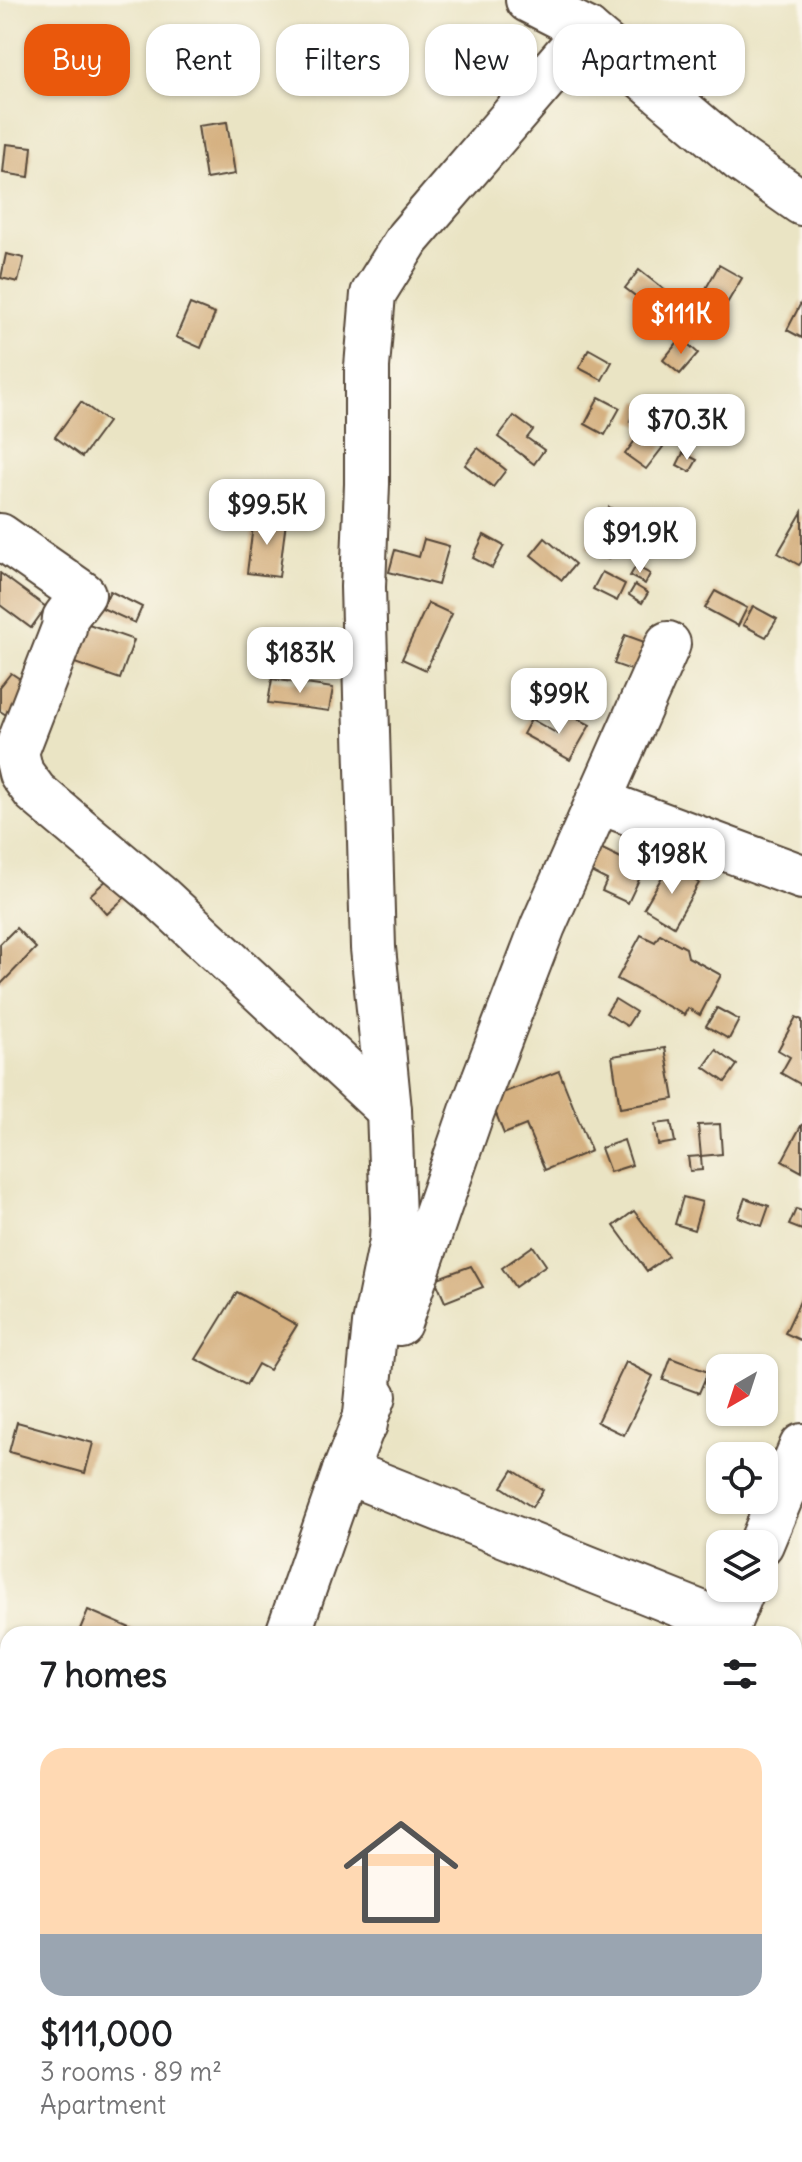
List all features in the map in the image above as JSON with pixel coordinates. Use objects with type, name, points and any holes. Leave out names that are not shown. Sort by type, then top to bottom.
[{"type":"main road","points":[[528,0],[575,24]]},
{"type":"main road","points":[[365,1424],[375,1324],[392,1241],[389,1110],[373,948],[363,587],[367,367],[373,294],[408,238],[553,70]]},
{"type":"main road","points":[[665,96],[741,160],[802,203]]},
{"type":"main road","points":[[0,536],[83,594],[65,618],[64,628],[16,752],[21,773],[35,792],[161,898],[389,1110]]},
{"type":"main road","points":[[291,1626],[345,1471],[365,1424],[472,1111],[543,926],[668,644]]},
{"type":"main road","points":[[598,801],[802,877]]},
{"type":"main road","points":[[767,1530],[802,1446]]},
{"type":"main road","points":[[345,1471],[731,1615]]},
{"type":"building","points":[[227,122],[235,174],[206,179],[198,126]]},
{"type":"building","points":[[6,144],[32,147],[29,177],[3,173]]},
{"type":"building","points":[[6,254],[24,258],[18,282],[1,278]]},
{"type":"building","points":[[719,265],[742,278],[713,327],[691,315]]},
{"type":"building","points":[[639,270],[676,299],[663,317],[625,288]]},
{"type":"building","points":[[802,301],[802,338],[787,330]]},
{"type":"building","points":[[190,304],[215,314],[201,348],[176,337]]},
{"type":"building","points":[[681,338],[698,353],[680,374],[663,360]]},
{"type":"building","points":[[589,349],[612,362],[602,380],[579,368]]},
{"type":"building","points":[[599,397],[620,408],[605,435],[585,424]]},
{"type":"building","points":[[638,401],[662,410],[654,430],[630,421]]},
{"type":"building","points":[[81,402],[108,422],[82,457],[55,437]]},
{"type":"building","points":[[514,416],[533,430],[527,438],[544,450],[534,464],[498,437]]},
{"type":"building","points":[[642,431],[663,447],[646,469],[625,454]]},
{"type":"building","points":[[478,448],[506,470],[493,487],[465,465]]},
{"type":"building","points":[[683,453],[697,460],[690,472],[677,465]]},
{"type":"building","points":[[609,507],[630,519],[608,559],[586,547]]},
{"type":"building","points":[[802,512],[802,561],[799,565],[778,553]]},
{"type":"building","points":[[254,518],[286,521],[279,577],[247,573]]},
{"type":"building","points":[[484,535],[504,546],[492,568],[473,558]]},
{"type":"building","points":[[545,538],[575,564],[562,580],[531,555]]},
{"type":"building","points":[[424,539],[449,546],[438,585],[389,572],[395,550],[419,557]]},
{"type":"building","points":[[636,566],[650,574],[645,584],[630,576]]},
{"type":"building","points":[[602,572],[625,584],[617,601],[593,589]]},
{"type":"building","points":[[0,573],[46,607],[31,628],[0,605]]},
{"type":"building","points":[[635,585],[648,593],[642,603],[629,595]]},
{"type":"building","points":[[110,591],[142,607],[135,623],[102,608]]},
{"type":"building","points":[[715,591],[747,608],[738,626],[705,608]]},
{"type":"building","points":[[428,603],[452,614],[426,670],[402,659]]},
{"type":"building","points":[[753,606],[777,619],[766,637],[743,625]]},
{"type":"building","points":[[83,622],[134,640],[120,679],[69,661]]},
{"type":"building","points":[[625,635],[650,644],[640,673],[614,664]]},
{"type":"building","points":[[11,673],[32,687],[11,718],[0,711],[0,687]]},
{"type":"building","points":[[272,679],[333,688],[329,711],[268,703]]},
{"type":"building","points":[[569,714],[590,725],[570,760],[523,734],[531,719],[558,734]]},
{"type":"building","points":[[594,845],[644,869],[628,903],[602,891],[607,880],[583,868]]},
{"type":"building","points":[[669,865],[699,883],[674,926],[644,908]]},
{"type":"building","points":[[118,870],[135,888],[107,914],[90,895]]},
{"type":"building","points":[[16,928],[36,948],[0,985],[0,944]]},
{"type":"building","points":[[660,934],[686,948],[688,957],[721,975],[700,1015],[688,1008],[684,1015],[617,979],[641,935],[655,942]]},
{"type":"building","points":[[615,999],[636,1012],[627,1026],[606,1013]]},
{"type":"building","points":[[717,1008],[739,1020],[729,1039],[706,1026]]},
{"type":"building","points":[[796,1017],[802,1020],[802,1085],[781,1073],[790,1057],[778,1050]]},
{"type":"building","points":[[665,1048],[674,1099],[620,1108],[612,1056]]},
{"type":"building","points":[[716,1050],[737,1065],[725,1082],[704,1067]]},
{"type":"building","points":[[559,1071],[591,1151],[545,1170],[526,1125],[504,1134],[490,1098]]},
{"type":"building","points":[[671,1122],[675,1142],[658,1145],[655,1124]]},
{"type":"building","points":[[720,1124],[722,1154],[701,1156],[698,1125]]},
{"type":"building","points":[[802,1124],[802,1172],[782,1161]]},
{"type":"building","points":[[624,1140],[632,1165],[610,1172],[601,1148]]},
{"type":"building","points":[[701,1156],[702,1170],[690,1171],[688,1157]]},
{"type":"building","points":[[683,1197],[702,1202],[694,1230],[675,1224]]},
{"type":"building","points":[[745,1198],[769,1206],[762,1226],[738,1217]]},
{"type":"building","points":[[796,1209],[802,1211],[802,1230],[789,1225]]},
{"type":"building","points":[[634,1211],[668,1256],[647,1271],[614,1226]]},
{"type":"building","points":[[533,1246],[546,1265],[515,1287],[502,1268]]},
{"type":"building","points":[[471,1266],[483,1287],[445,1302],[435,1279]]},
{"type":"building","points":[[237,1292],[297,1325],[269,1370],[258,1364],[246,1385],[196,1359]]},
{"type":"building","points":[[802,1297],[802,1341],[785,1333]]},
{"type":"building","points":[[671,1358],[706,1371],[699,1393],[663,1380]]},
{"type":"building","points":[[626,1362],[653,1376],[624,1435],[597,1422]]},
{"type":"building","points":[[17,1422],[93,1443],[85,1473],[9,1452]]},
{"type":"building","points":[[513,1470],[543,1490],[532,1507],[502,1487]]},
{"type":"building","points":[[88,1610],[125,1626],[81,1626]]}]
